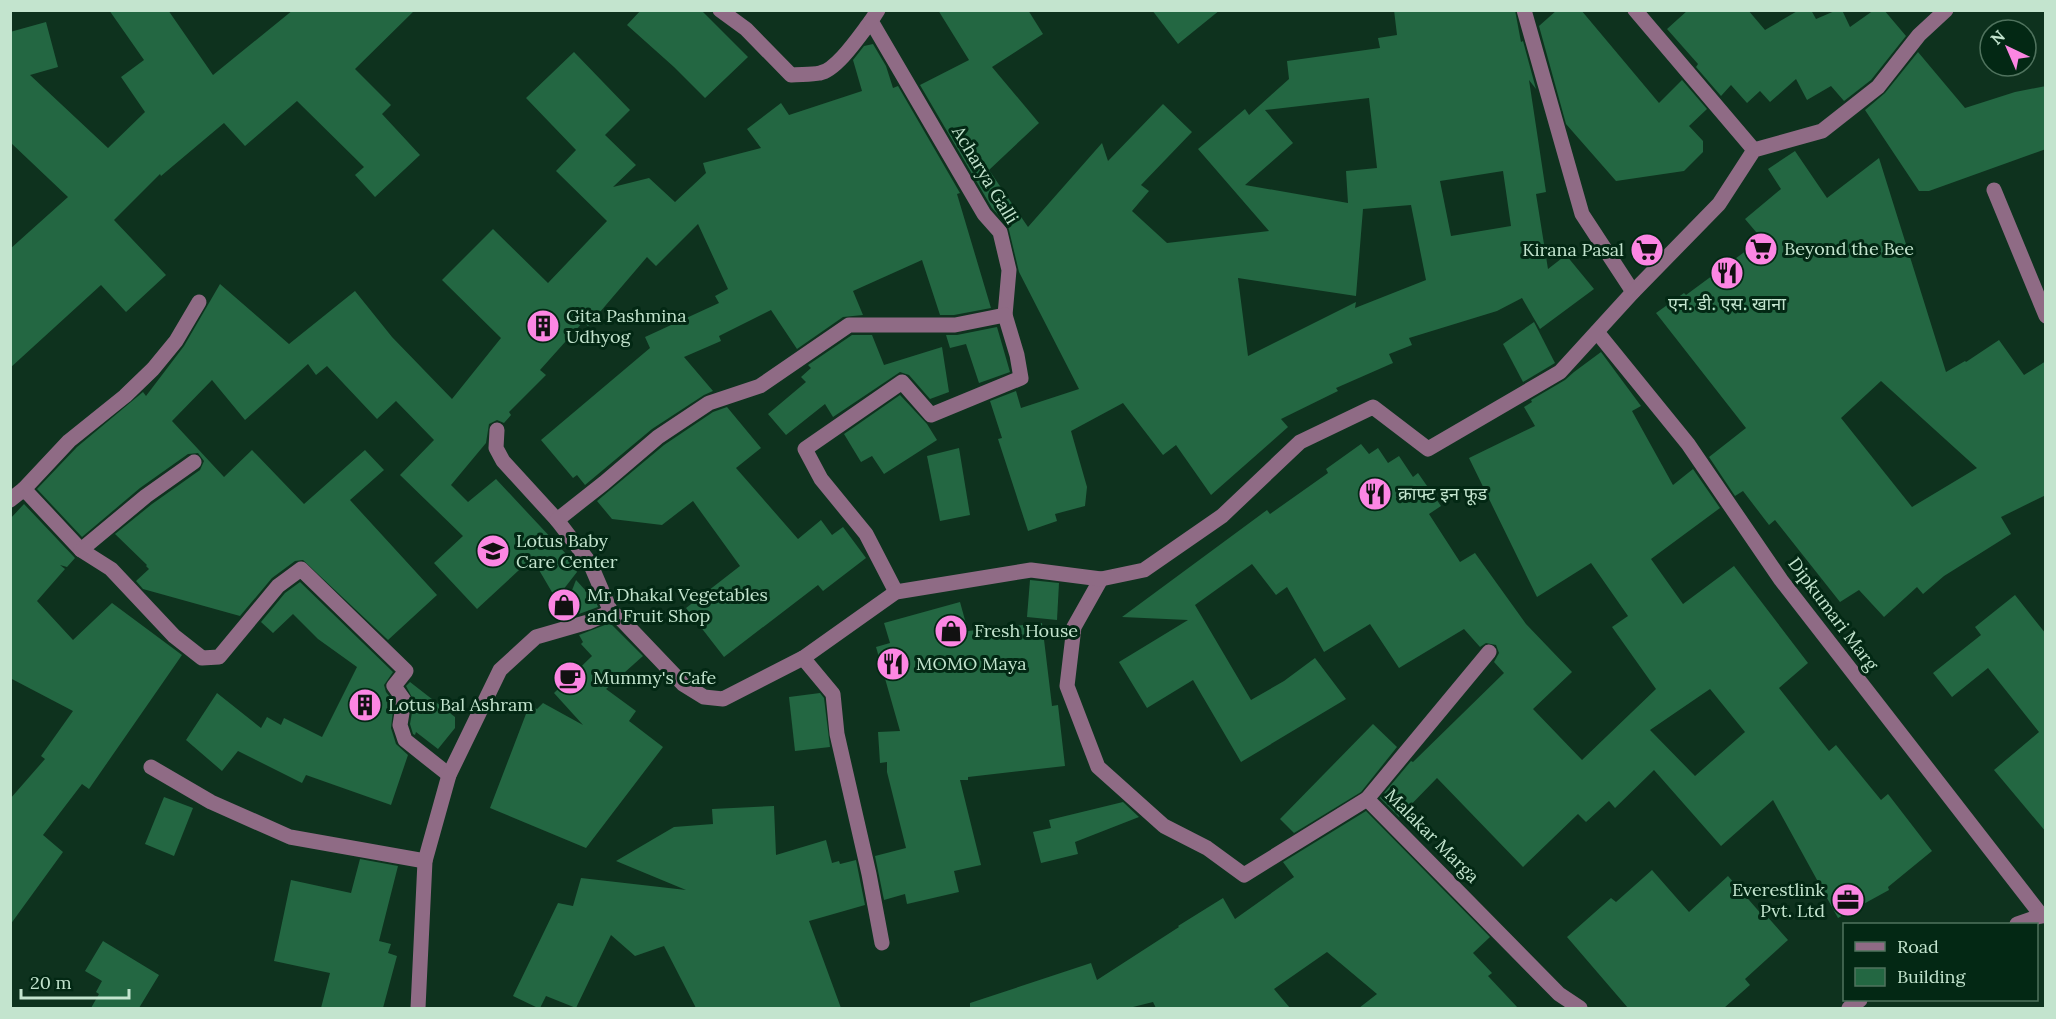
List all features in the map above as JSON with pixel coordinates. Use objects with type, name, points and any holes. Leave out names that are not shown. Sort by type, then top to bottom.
[{"type":"street","points":[[720,10],[746,29],[790,75],[820,73],[828,70],[844,55],[874,16]]},
{"type":"street","points":[[1524,10],[1582,214],[1633,292]]},
{"type":"street","points":[[1635,10],[1754,150]]},
{"type":"street","points":[[496,430],[496,448],[503,461],[557,520],[590,563],[611,612],[621,619],[683,684],[704,697],[723,699],[803,658],[896,592],[1030,570],[1101,579],[1144,570],[1222,516],[1300,442],[1373,407],[1428,449],[1560,372],[1633,292],[1719,204],[1754,150],[1822,131],[1878,87],[1919,35],[1946,10]]},
{"type":"street","name":"Acharya Galli","points":[[874,16],[984,214],[1000,232],[1009,270],[1005,315],[1022,378],[932,415],[902,382],[805,449],[821,479],[866,534],[896,592]]},
{"type":"street","points":[[1994,190],[2046,316]]},
{"type":"street","points":[[10,500],[24,489],[69,441],[125,396],[153,369],[176,341],[199,302]]},
{"type":"street","points":[[557,520],[658,437],[692,414],[709,403],[760,386],[849,325],[955,325],[1005,315]]},
{"type":"street","name":"Dipkumari Marg","points":[[1597,332],[1688,444],[1781,580],[2044,915]]},
{"type":"street","points":[[81,550],[146,496],[194,462]]},
{"type":"street","points":[[24,489],[81,550],[111,569],[174,636],[202,658],[219,657],[278,586],[301,569],[406,671],[394,686],[404,700],[399,725],[405,740],[449,775]]},
{"type":"street","points":[[1101,579],[1074,627],[1067,686],[1098,767],[1164,826],[1207,848],[1244,875],[1367,798]]},
{"type":"street","points":[[418,1008],[425,861],[449,775],[500,670],[536,637],[588,622],[611,612]]},
{"type":"street","name":"Malakar Marga","points":[[1489,652],[1367,798],[1559,994],[1580,1008]]},
{"type":"street","points":[[803,658],[833,694],[837,734],[870,874],[882,944]]},
{"type":"street","points":[[152,767],[211,802],[290,837],[425,861]]},
{"type":"street","points":[[2020,923],[2044,915]]},
{"type":"building","points":[[109,10],[168,10],[213,75],[293,10],[415,10],[355,69],[391,105],[382,114],[420,155],[375,197],[355,175],[364,167],[297,101],[245,146],[224,123],[161,176],[160,174],[114,220],[166,275],[126,312],[101,285],[10,368],[10,249],[68,197],[10,142],[10,32],[46,22],[58,67],[30,75],[108,148],[145,112],[121,77],[144,60]]},
{"type":"building","points":[[641,10],[701,10],[748,57],[705,98],[627,25]]},
{"type":"building","points":[[938,10],[1028,10],[1043,34],[992,67],[1039,123],[989,170],[1028,227],[1102,143],[1108,161],[1163,104],[1192,132],[1141,185],[1149,191],[1132,211],[1167,243],[1269,231],[1198,149],[1245,109],[1249,115],[1289,79],[1287,61],[1380,48],[1378,38],[1397,35],[1394,10],[1515,10],[1521,42],[1523,41],[1536,89],[1529,80],[1546,192],[1536,194],[1548,269],[1566,255],[1594,289],[1540,329],[1522,298],[1497,311],[1409,338],[1412,345],[1389,354],[1393,363],[1336,388],[1338,391],[1281,419],[1288,427],[1211,495],[1176,445],[1163,455],[1123,403],[1071,431],[1087,487],[1085,506],[1055,514],[1057,521],[1028,531],[998,439],[1002,438],[990,401],[1016,391],[1021,408],[1079,389],[1019,272],[1008,226],[992,208],[920,85],[969,60]],"holes":[[[1369,98],[1377,168],[1346,171],[1348,203],[1245,185],[1293,143],[1265,110]],[[1503,171],[1511,226],[1451,236],[1440,181]],[[1411,205],[1426,280],[1355,308],[1356,302],[1248,356],[1238,278],[1356,296],[1363,209]]]},
{"type":"building","points":[[1152,10],[1220,10],[1178,44]]},
{"type":"building","points":[[1557,10],[1581,10],[1659,103],[1682,80],[1707,109],[1689,126],[1703,141],[1703,152],[1684,171],[1616,181],[1566,124],[1539,26]]},
{"type":"building","points":[[1688,10],[1748,10],[1765,30],[1799,10],[1811,10],[1816,19],[1842,10],[1850,27],[1874,10],[1884,10],[1906,36],[1871,80],[1844,101],[1831,86],[1807,100],[1796,79],[1770,102],[1760,91],[1747,103],[1731,85],[1721,96],[1696,67],[1698,64],[1667,29]]},
{"type":"building","points":[[873,44],[886,66],[893,88],[898,86],[960,193],[957,194],[991,308],[954,315],[940,315],[922,260],[853,291],[863,315],[843,317],[797,349],[771,310],[719,336],[721,341],[684,357],[713,391],[652,429],[585,485],[577,475],[573,478],[541,440],[650,348],[645,337],[719,303],[715,296],[728,289],[698,224],[656,266],[647,257],[588,326],[583,322],[540,370],[546,375],[509,412],[511,415],[504,423],[497,420],[489,424],[486,443],[451,485],[468,502],[496,479],[568,556],[577,572],[556,599],[532,558],[477,609],[434,563],[463,536],[400,475],[434,440],[396,401],[377,419],[327,366],[316,375],[308,364],[245,420],[212,380],[172,421],[224,477],[252,450],[304,504],[365,450],[384,470],[350,500],[437,595],[388,640],[303,560],[295,561],[272,578],[240,616],[143,589],[136,581],[149,569],[147,565],[115,534],[200,470],[204,461],[198,453],[188,454],[140,488],[82,537],[37,489],[77,447],[143,392],[146,396],[184,346],[220,284],[289,344],[355,291],[392,337],[452,399],[501,338],[442,280],[493,229],[548,283],[607,221],[556,171],[576,150],[526,98],[574,52],[630,110],[605,135],[636,165],[613,187],[649,178],[675,202],[706,173],[703,163],[761,148],[747,129],[781,103],[789,115],[862,91],[853,60],[864,46]]},
{"type":"building","points":[[1918,52],[1965,108],[2015,92],[2046,86],[2046,149],[1929,191],[1919,191],[1865,110],[1885,93]]},
{"type":"building","points":[[1795,151],[1827,198],[1879,158],[1946,372],[1999,340],[2024,375],[2046,361],[2046,495],[2001,517],[2011,534],[1944,576],[1923,594],[1917,587],[1884,617],[1859,590],[1840,602],[1775,520],[1769,525],[1743,491],[1735,496],[1709,457],[1746,428],[1656,313],[1684,293],[1686,295],[1762,239],[1745,219],[1781,189],[1768,169]],"holes":[[[1881,381],[1977,468],[1912,507],[1841,418]]]},
{"type":"building","points":[[1534,322],[1555,363],[1523,382],[1503,344]]},
{"type":"building","points":[[997,327],[1010,372],[979,383],[966,344],[950,348],[946,335]]},
{"type":"building","points":[[852,335],[872,335],[884,365],[942,347],[949,392],[930,399],[909,375],[900,372],[833,417],[825,404],[786,435],[768,414],[806,382],[801,377],[811,368],[808,365]]},
{"type":"building","points":[[1601,352],[1641,406],[1632,411],[1673,485],[1693,469],[1720,508],[1651,559],[1683,604],[1734,566],[1808,663],[1779,688],[1829,751],[1836,745],[1881,800],[1888,794],[1932,851],[1888,887],[1889,890],[1838,918],[1773,800],[1721,846],[1654,770],[1615,808],[1609,801],[1586,822],[1578,814],[1523,867],[1437,778],[1399,817],[1380,798],[1411,761],[1413,762],[1504,673],[1494,662],[1499,653],[1496,645],[1486,643],[1480,647],[1464,629],[1399,668],[1370,624],[1324,652],[1287,587],[1276,595],[1252,564],[1195,605],[1251,700],[1284,681],[1315,658],[1346,699],[1241,762],[1193,680],[1147,708],[1119,662],[1188,620],[1122,617],[1267,510],[1270,514],[1328,473],[1326,469],[1361,444],[1369,454],[1378,448],[1388,463],[1399,456],[1413,477],[1418,473],[1441,506],[1429,514],[1460,562],[1475,553],[1526,624],[1572,672],[1533,709],[1582,760],[1656,689],[1612,627],[1628,616],[1591,563],[1537,597],[1469,458],[1535,426],[1524,407]],"holes":[[[1710,689],[1745,732],[1695,776],[1650,730]]]},
{"type":"building","points":[[900,395],[927,424],[937,440],[884,474],[872,456],[861,462],[844,434]]},
{"type":"building","points":[[727,407],[761,448],[736,468],[798,539],[821,520],[832,535],[843,527],[866,558],[823,591],[818,585],[724,657],[686,608],[740,566],[693,501],[662,525],[612,519],[597,501],[664,445],[713,412]]},
{"type":"building","points":[[959,448],[970,515],[940,521],[927,456]]},
{"type":"building","points":[[24,504],[75,558],[67,567],[60,565],[65,569],[37,601],[73,640],[112,603],[182,655],[89,789],[82,784],[43,835],[63,852],[10,925],[10,799],[45,759],[41,756],[73,711],[10,678],[10,519]]},
{"type":"building","points":[[576,580],[598,607],[568,618],[564,611]]},
{"type":"building","points":[[1030,580],[1059,583],[1057,620],[1027,617]]},
{"type":"building","points":[[300,582],[393,672],[384,685],[386,692],[394,702],[391,728],[396,744],[408,755],[391,805],[306,775],[302,783],[238,751],[222,771],[186,740],[217,693],[261,728],[267,717],[281,725],[284,718],[322,737],[357,667],[318,639],[293,614],[273,633],[261,622],[285,593]]},
{"type":"building","points":[[2015,595],[2046,634],[2046,832],[1994,770],[2039,732],[1988,668],[1952,697],[1933,673],[1981,635],[1975,627]]},
{"type":"building","points":[[960,602],[968,631],[1042,623],[1052,706],[1058,705],[1065,766],[968,777],[968,780],[960,780],[981,865],[954,871],[959,892],[907,904],[905,894],[884,900],[875,856],[906,848],[887,772],[887,762],[880,763],[878,732],[900,731],[876,647],[890,643],[884,623]]},
{"type":"building","points":[[610,623],[643,656],[606,689],[636,711],[629,721],[663,747],[586,848],[490,808],[529,706],[537,709],[543,703],[583,725],[554,693],[592,656],[581,644],[583,642],[579,635]]},
{"type":"building","points":[[410,682],[455,717],[455,728],[438,749],[416,732],[415,735],[413,734],[410,724],[414,701],[406,686]]},
{"type":"building","points":[[820,693],[824,698],[830,747],[795,751],[789,697]]},
{"type":"building","points":[[1373,724],[1397,747],[1361,792],[1294,833],[1280,819]]},
{"type":"building","points":[[164,797],[193,808],[174,856],[145,844]]},
{"type":"building","points":[[1123,802],[1139,817],[1075,842],[1078,854],[1041,863],[1033,832],[1051,828],[1049,820]]},
{"type":"building","points":[[774,806],[776,855],[826,840],[832,863],[839,861],[840,864],[856,860],[865,905],[809,921],[841,1008],[696,1008],[664,946],[635,956],[611,935],[576,1008],[546,996],[538,1008],[513,996],[558,903],[573,906],[581,878],[686,890],[616,861],[674,827],[713,824],[712,809]]},
{"type":"building","points":[[1366,811],[1490,937],[1473,953],[1492,973],[1488,976],[1518,1008],[1359,1008],[1377,994],[1327,952],[1274,989],[1290,1008],[1156,1008],[1153,1002],[1129,1008],[970,1008],[970,1003],[1091,963],[1097,980],[1223,898],[1235,919],[1294,877],[1283,862]]},
{"type":"building","points":[[360,859],[398,866],[379,941],[391,944],[388,953],[397,956],[383,1008],[321,1008],[330,973],[274,961],[291,880],[351,893]]},
{"type":"building","points":[[1652,870],[1689,912],[1728,876],[1763,916],[1765,914],[1788,940],[1745,979],[1750,985],[1724,1008],[1628,1008],[1567,937],[1611,898],[1616,902]]},
{"type":"building","points":[[103,941],[159,975],[139,1008],[91,1008],[99,994],[96,992],[102,981],[85,971]]},
{"type":"place","name":"Beyond the Bee","points":[[1761,249]]},
{"type":"place","name":"Kirana Pasal","points":[[1647,250]]},
{"type":"place","name":"एन. डी. एस. खाना","points":[[1727,273]]},
{"type":"place","name":"Gita Pashmina Udhyog","points":[[543,326]]},
{"type":"place","name":"क्राफ्ट इन फूड","points":[[1375,494]]},
{"type":"place","name":"Lotus Baby Care Center","points":[[493,551]]},
{"type":"place","name":"Mr Dhakal Vegetables and Fruit Shop","points":[[564,605]]},
{"type":"place","name":"Fresh House","points":[[951,631]]},
{"type":"place","name":"MOMO Maya","points":[[893,664]]},
{"type":"place","name":"Mummy's Cafe","points":[[570,678]]},
{"type":"place","name":"Lotus Bal Ashram","points":[[365,705]]},
{"type":"place","name":"Everestlink Pvt. Ltd","points":[[1848,900]]}]
